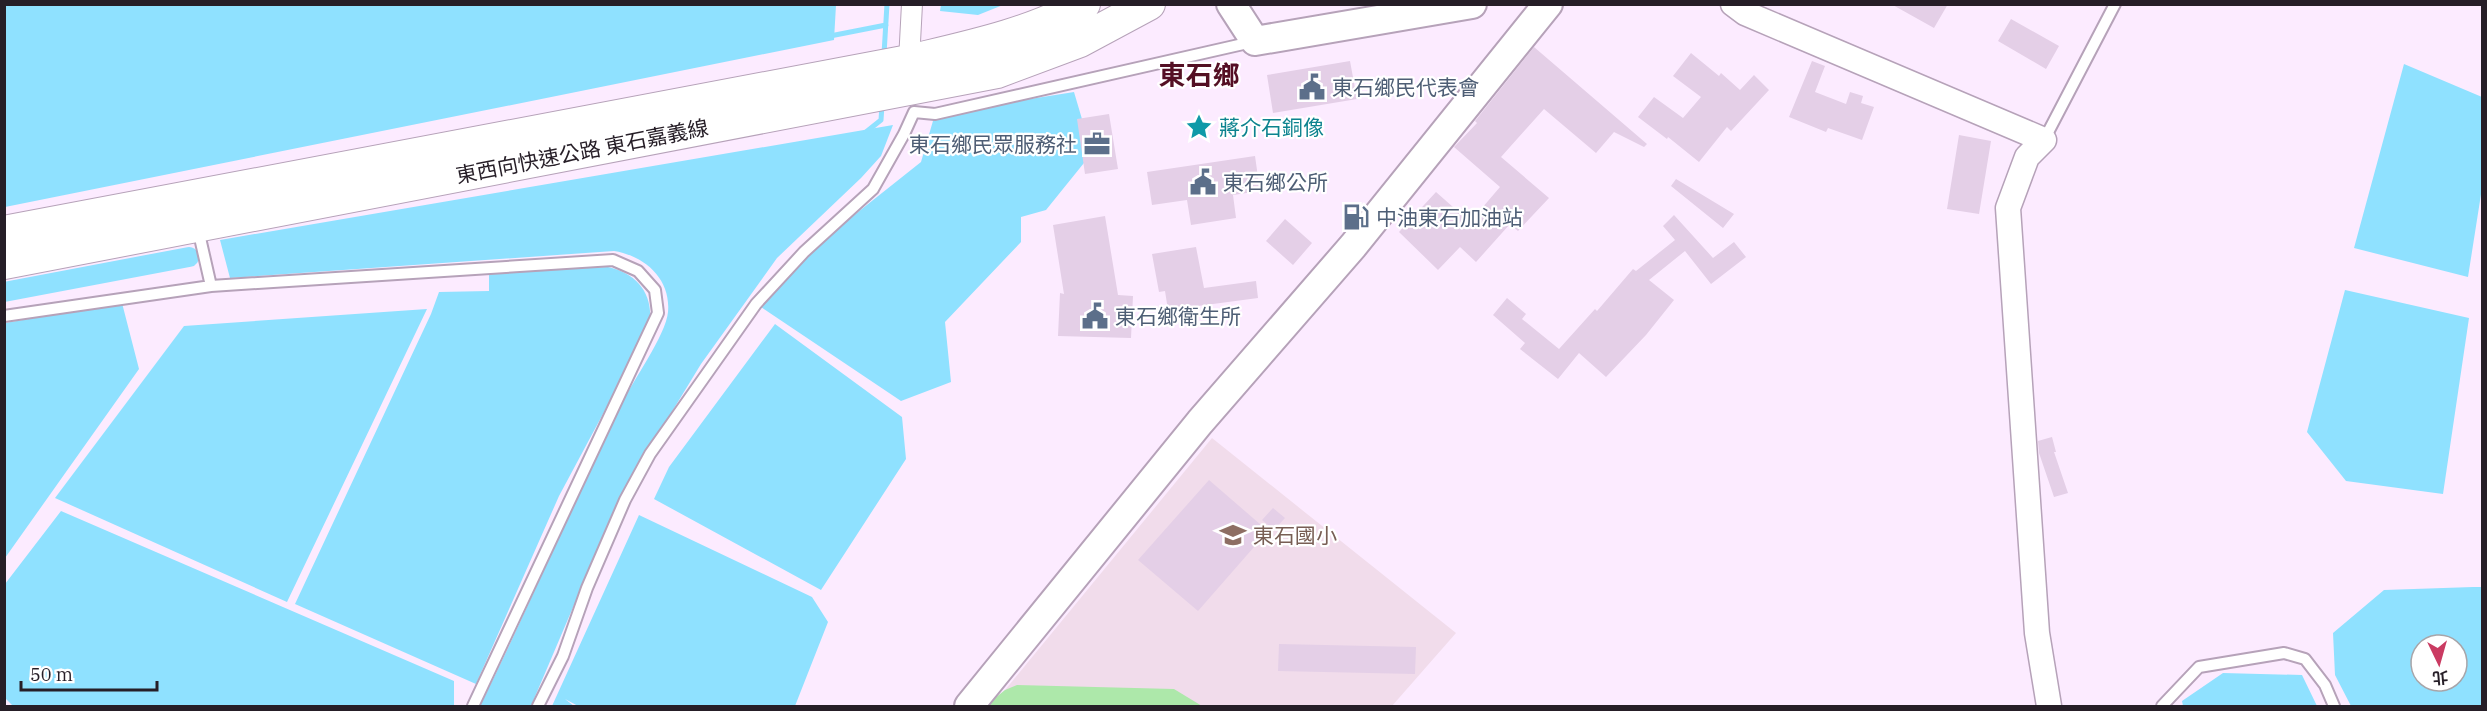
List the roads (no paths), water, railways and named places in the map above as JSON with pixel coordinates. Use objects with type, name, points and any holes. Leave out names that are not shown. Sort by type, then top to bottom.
[{"type":"main road","name":"東西向快速公路 東石嘉義線","points":[[4,263],[194,210],[909,61],[989,42],[1069,13],[1084,4]]},
{"type":"main road","name":"東西向快速公路 東石嘉義線","points":[[4,232],[194,210],[997,72],[1080,40],[1149,4]]},
{"type":"main road","points":[[1231,4],[1256,41],[1472,4]]},
{"type":"main road","points":[[969,706],[1200,422],[1353,246],[1548,4]]},
{"type":"street","points":[[909,61],[912,4]]},
{"type":"street","points":[[1733,4],[1745,13],[2044,140],[2027,157],[2008,208],[2037,633],[2049,706]]},
{"type":"lane","points":[[2044,140],[2115,4]]},
{"type":"lane","points":[[538,706],[562,656],[587,588],[625,500],[650,454],[756,304],[804,252],[873,189],[914,112],[935,114],[1256,41]]},
{"type":"lane","points":[[194,210],[211,286]]},
{"type":"lane","points":[[4,316],[211,286],[613,260],[638,271],[655,290],[658,314],[473,706]]},
{"type":"lane","points":[[2162,706],[2199,667],[2284,653],[2305,659],[2325,685],[2334,706]]},
{"type":"water","points":[[5,4],[836,5],[834,40],[5,207]]},
{"type":"water","points":[[941,4],[1003,5],[978,15],[940,11]]},
{"type":"water","points":[[2404,64],[2482,97],[2482,188],[2468,277],[2354,248]]},
{"type":"water","points":[[1074,92],[1092,153],[1046,210],[1021,217],[1021,242],[945,322],[951,382],[901,401],[761,307],[819,243],[921,162],[935,114]]},
{"type":"water","points":[[893,125],[881,156],[777,258],[701,364],[620,497],[531,706],[480,706],[621,405],[666,322],[668,300],[660,280],[646,264],[614,251],[230,278],[220,240]]},
{"type":"water","points":[[608,267],[628,275],[642,288],[649,306],[649,328],[559,496],[476,684],[295,604],[431,314],[439,292],[489,291],[489,273]]},
{"type":"water","points":[[2345,290],[2469,318],[2443,494],[2346,481],[2307,432]]},
{"type":"water","points":[[122,303],[139,369],[5,558],[5,323]]},
{"type":"water","points":[[427,309],[287,602],[55,498],[184,326]]},
{"type":"water","points":[[775,324],[902,417],[906,459],[821,590],[654,499],[669,467]]},
{"type":"water","points":[[61,511],[454,681],[454,706],[13,706],[5,698],[5,584]]},
{"type":"water","points":[[639,515],[812,597],[828,622],[795,706],[578,706],[565,699],[574,706],[552,706]]},
{"type":"water","points":[[2482,587],[2482,706],[2351,706],[2335,675],[2333,633],[2384,590]]},
{"type":"water","points":[[2223,673],[2302,675],[2317,706],[2183,706],[2182,701]]},
{"type":"waterway","points":[[884,54],[887,4]]},
{"type":"waterway","points":[[830,36],[886,25]]},
{"type":"waterway","points":[[866,132],[881,120],[882,105]]},
{"type":"waterway","points":[[4,292],[189,257]]},
{"type":"place","name":"東石鄉民代表會","points":[[1312,87]]},
{"type":"place","name":"蔣介石銅像","points":[[1199,127]]},
{"type":"place","name":"東石鄉民眾服務社","points":[[1097,144]]},
{"type":"place","name":"東石鄉公所","points":[[1203,182]]},
{"type":"place","name":"中油東石加油站","points":[[1356,217]]},
{"type":"place","name":"東石鄉衛生所","points":[[1095,316]]},
{"type":"place","name":"東石國小","points":[[1233,535]]},
{"type":"district","name":"東石鄉","points":[[1199,74]]}]
